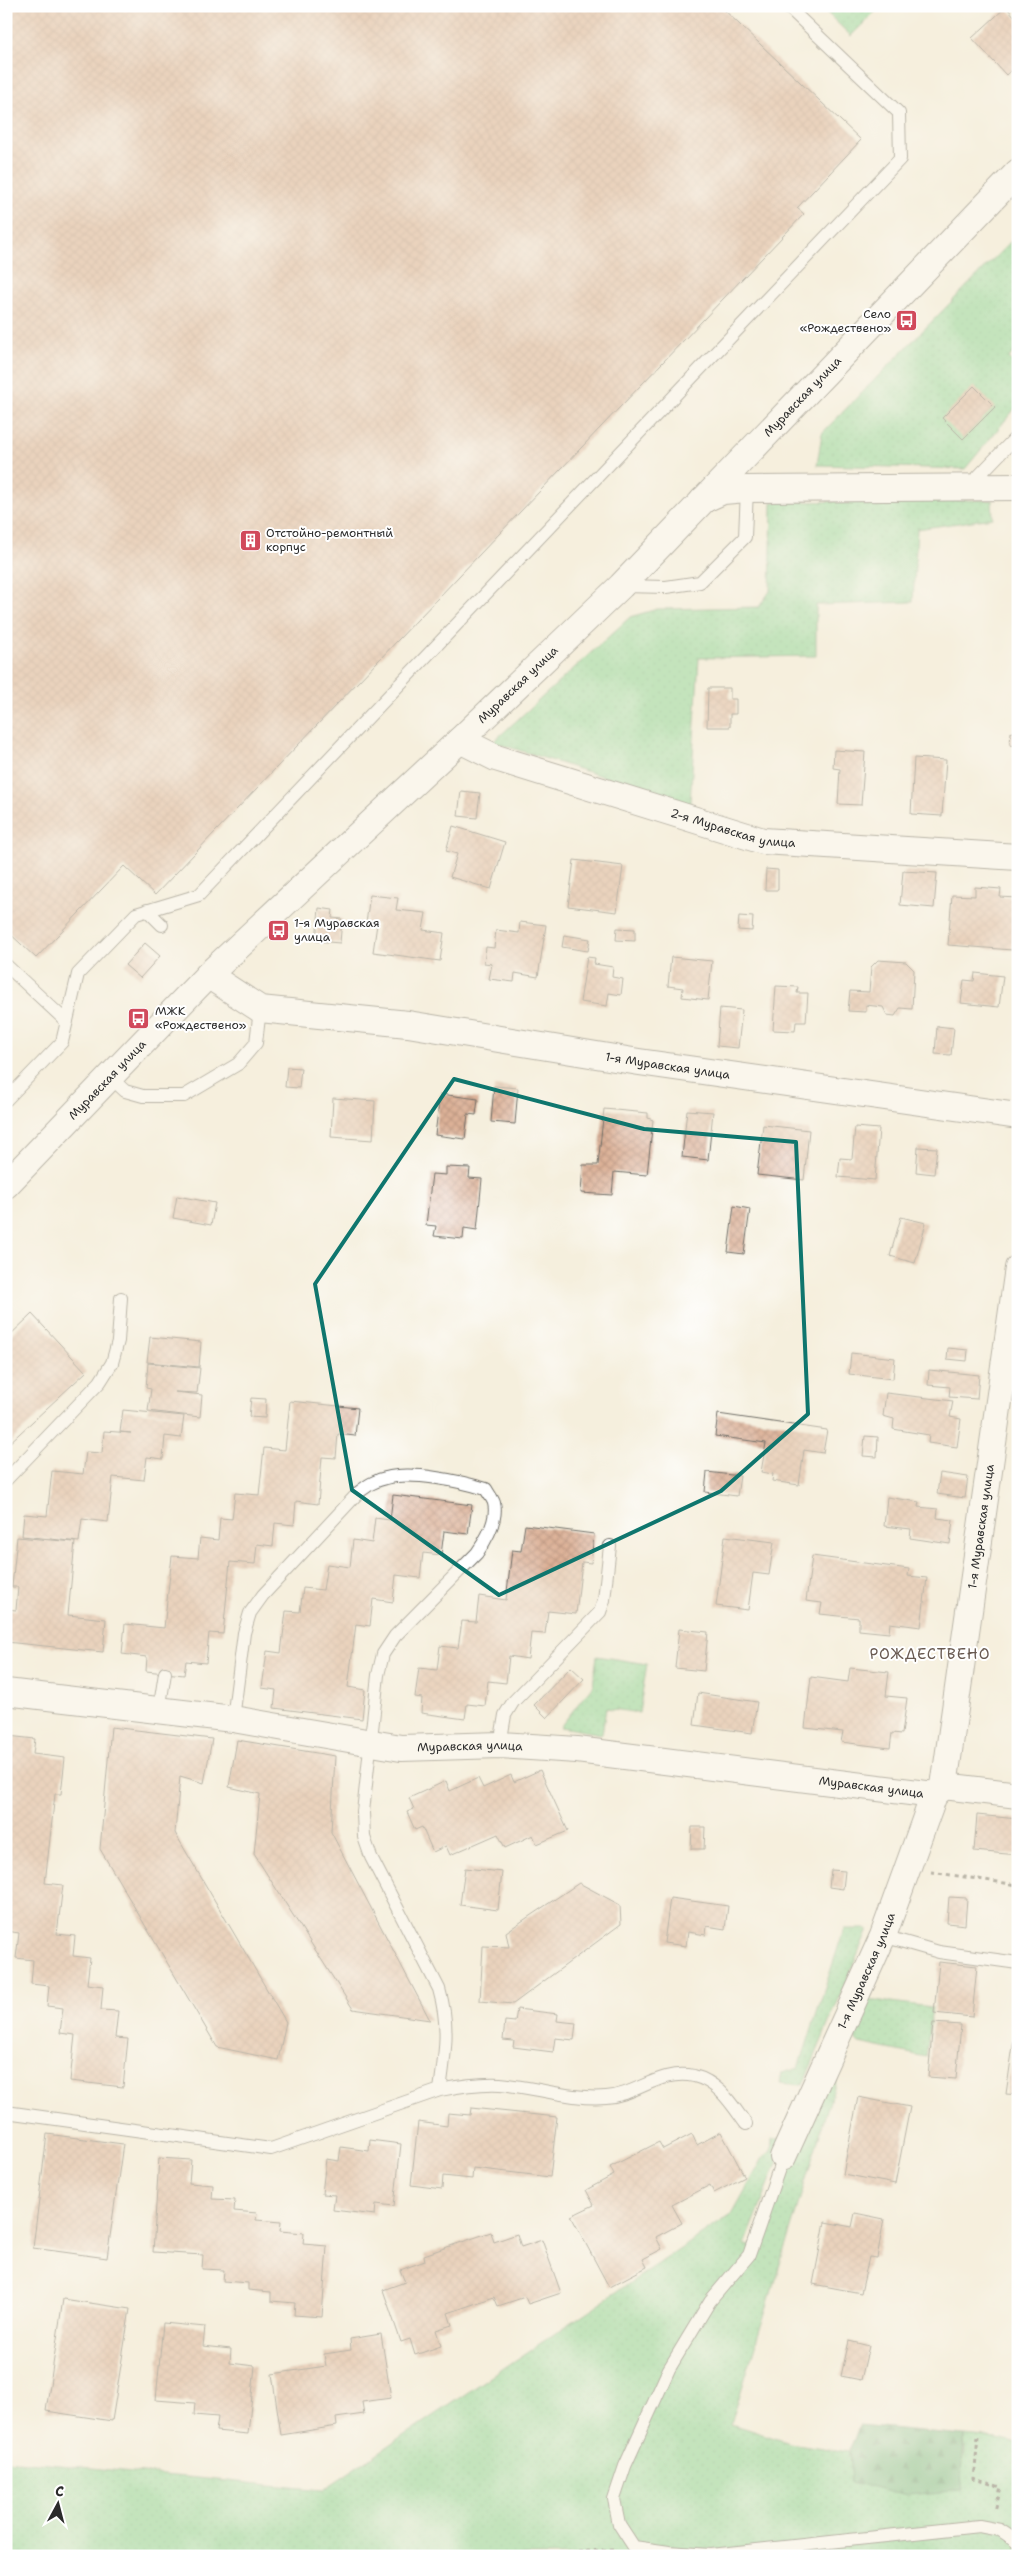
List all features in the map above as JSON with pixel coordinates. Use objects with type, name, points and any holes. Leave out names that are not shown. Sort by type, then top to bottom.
[{"type":"street","name":"Муравская улица","points":[[6,1185],[208,975],[460,740],[620,586],[1018,172]]},
{"type":"street","points":[[700,502],[723,491],[747,489],[1018,487]]},
{"type":"street","name":"2-я Муравская улица","points":[[460,740],[496,758],[763,841],[1018,857]]},
{"type":"street","name":"1-я Муравская улица","points":[[208,975],[260,1009],[408,1024],[639,1062],[1018,1116]]},
{"type":"street","name":"1-я Муравская улица","points":[[783,2157],[883,1936],[939,1791],[1018,1268]]},
{"type":"street","name":"Муравская улица","points":[[6,1692],[233,1719],[401,1748],[500,1745],[577,1750],[939,1791]]},
{"type":"street","points":[[939,1791],[1018,1795]]},
{"type":"lane","points":[[6,1100],[62,1042],[78,974],[136,914],[199,895],[900,159],[899,113],[786,6]]},
{"type":"lane","points":[[968,488],[1018,435]]},
{"type":"lane","points":[[620,586],[666,587],[700,582],[745,537],[747,489]]},
{"type":"lane","points":[[147,910],[162,925]]},
{"type":"lane","points":[[6,965],[67,1022]]},
{"type":"lane","points":[[109,1076],[126,1091],[143,1096],[184,1096],[238,1064],[256,1043],[260,1009]]},
{"type":"lane","points":[[6,1480],[100,1382],[112,1363],[118,1341],[121,1298]]},
{"type":"lane","points":[[233,1719],[244,1633],[250,1613],[263,1596],[359,1492],[372,1482],[387,1477],[406,1476],[469,1484],[486,1489],[494,1504],[492,1523],[486,1539],[477,1553],[395,1636],[383,1654],[370,1743],[363,1812],[364,1837],[371,1857],[439,1989],[446,2012],[446,2039],[440,2090]]},
{"type":"lane","points":[[500,1745],[505,1715],[513,1702],[600,1612],[604,1600],[610,1546]]},
{"type":"lane","points":[[159,1711],[164,1673]]},
{"type":"lane","points":[[883,1936],[939,1952],[1018,1963]]},
{"type":"lane","points":[[6,2112],[271,2150],[440,2090],[469,2084],[500,2084],[607,2097],[667,2076],[684,2075],[695,2077],[719,2089],[746,2124]]},
{"type":"lane","points":[[783,2157],[749,2255],[710,2301],[669,2370],[625,2466],[614,2499],[619,2524],[634,2547],[710,2555],[950,2528],[990,2528],[1000,2530],[1018,2542]]},
{"type":"path","points":[[908,1868],[1018,1885]]},
{"type":"path","points":[[978,2437],[974,2479],[1001,2487],[990,2528]]},
{"type":"path","points":[[563,2556],[567,2553],[634,2547]]},
{"type":"highlighted area","points":[[454,1079],[644,1129],[796,1142],[808,1414],[721,1491],[499,1595],[352,1490],[315,1284]]},
{"type":"green space","points":[[820,6],[881,6],[851,36]]},
{"type":"green space","points":[[1018,234],[1018,348],[1009,358],[1018,366],[1018,405],[965,469],[817,465],[822,433]]},
{"type":"green space","points":[[992,500],[993,518],[917,529],[913,602],[816,605],[816,656],[699,658],[690,804],[493,742],[630,617],[657,609],[759,607],[770,591],[772,502]]},
{"type":"green space","points":[[597,1656],[647,1664],[639,1713],[606,1708],[602,1734],[560,1727],[593,1685]]},
{"type":"green space","points":[[844,1929],[868,1929],[803,2085],[780,2083],[782,2073],[799,2068]]},
{"type":"green space","points":[[866,1999],[932,2007],[926,2057],[859,2043],[849,2032]]},
{"type":"green space","points":[[840,2068],[731,2424],[790,2443],[849,2452],[851,2482],[959,2475],[965,2452],[964,2435],[998,2438],[1018,2443],[1018,2556],[15,2556],[6,2553],[6,2460],[323,2490],[732,2214],[763,2158],[771,2151],[772,2139],[783,2138],[780,2155],[745,2245],[759,2245],[831,2072]]},
{"type":"green space","points":[[859,2425],[964,2435],[961,2469],[963,2490],[908,2495],[851,2482],[849,2452]]},
{"type":"building","name":"Отстойно-ремонтный корпус","points":[[6,6],[720,6],[861,140],[797,208],[804,214],[155,895],[124,866],[36,958],[6,930]]},
{"type":"building","points":[[1006,7],[1018,20],[1018,65],[1006,75],[972,38]]},
{"type":"building","points":[[974,386],[995,407],[963,439],[942,418]]},
{"type":"building","points":[[708,688],[730,688],[730,699],[736,699],[736,714],[730,714],[730,727],[707,727]]},
{"type":"building","points":[[1011,732],[1018,733],[1018,746],[1010,745]]},
{"type":"building","points":[[834,750],[865,752],[861,805],[838,804],[840,769],[833,768]]},
{"type":"building","points":[[914,758],[946,760],[942,816],[911,814]]},
{"type":"building","points":[[461,791],[480,793],[477,818],[458,816]]},
{"type":"building","points":[[453,826],[505,842],[491,889],[450,877],[457,854],[446,851]]},
{"type":"building","points":[[574,860],[623,866],[617,912],[568,906]]},
{"type":"building","points":[[766,869],[778,870],[778,890],[765,890]]},
{"type":"building","points":[[903,871],[937,873],[934,908],[900,905]]},
{"type":"building","points":[[975,887],[1001,889],[1000,897],[1016,898],[1012,950],[948,945],[952,895],[975,896]]},
{"type":"building","points":[[370,895],[398,898],[396,910],[426,913],[423,930],[444,933],[440,961],[373,952],[377,924],[366,923]]},
{"type":"building","points":[[319,908],[333,910],[332,918],[342,919],[340,943],[316,941]]},
{"type":"building","points":[[739,916],[753,917],[752,931],[738,930]]},
{"type":"building","points":[[520,922],[546,925],[538,977],[515,973],[514,982],[489,979],[492,964],[484,963],[486,947],[494,948],[496,930],[519,933]]},
{"type":"building","points":[[617,928],[635,929],[635,941],[616,940]]},
{"type":"building","points":[[564,935],[590,939],[588,951],[562,947]]},
{"type":"building","points":[[145,943],[160,956],[140,978],[125,965]]},
{"type":"building","points":[[587,957],[595,958],[594,964],[613,967],[612,977],[623,979],[621,995],[609,993],[607,1006],[580,1002]]},
{"type":"building","points":[[671,957],[712,961],[708,1000],[682,997],[683,988],[668,986]]},
{"type":"building","points":[[878,960],[906,962],[914,970],[912,1009],[900,1008],[895,1016],[887,1015],[883,1007],[866,1005],[866,1012],[848,1011],[850,991],[869,992],[871,967]]},
{"type":"building","points":[[975,973],[1003,976],[999,1007],[961,1003],[964,980],[974,981]]},
{"type":"building","points":[[776,986],[798,987],[797,993],[808,993],[806,1022],[796,1022],[795,1031],[773,1030]]},
{"type":"building","points":[[720,1008],[742,1010],[738,1048],[717,1046]]},
{"type":"building","points":[[937,1026],[954,1028],[951,1055],[935,1054]]},
{"type":"building","points":[[287,1067],[301,1068],[299,1088],[285,1087]]},
{"type":"building","points":[[494,1086],[518,1088],[515,1124],[491,1122]]},
{"type":"building","points":[[440,1094],[478,1099],[476,1115],[468,1114],[465,1139],[435,1135]]},
{"type":"building","points":[[333,1098],[375,1101],[373,1140],[331,1137]]},
{"type":"building","points":[[604,1109],[648,1113],[648,1118],[653,1120],[647,1175],[614,1172],[612,1195],[581,1193],[583,1165],[598,1165]]},
{"type":"building","points":[[687,1110],[713,1112],[708,1160],[682,1157]]},
{"type":"building","points":[[763,1125],[809,1130],[804,1180],[757,1175]]},
{"type":"building","points":[[855,1127],[879,1129],[875,1180],[838,1177],[840,1158],[852,1159]]},
{"type":"building","points":[[918,1147],[937,1148],[934,1174],[916,1172]]},
{"type":"building","points":[[446,1167],[470,1168],[469,1178],[482,1179],[477,1230],[464,1228],[463,1239],[434,1236],[436,1226],[426,1225],[432,1174],[446,1175]]},
{"type":"building","points":[[177,1196],[215,1203],[211,1225],[173,1218]]},
{"type":"building","points":[[734,1206],[750,1209],[744,1254],[728,1252]]},
{"type":"building","points":[[901,1217],[926,1223],[915,1263],[890,1256]]},
{"type":"building","points":[[32,1314],[86,1372],[6,1446],[6,1339]]},
{"type":"building","points":[[150,1337],[201,1342],[199,1367],[147,1362]]},
{"type":"building","points":[[948,1348],[968,1350],[967,1361],[947,1359]]},
{"type":"building","points":[[851,1353],[895,1358],[893,1379],[849,1374]]},
{"type":"building","points":[[148,1363],[200,1368],[197,1393],[175,1392],[202,1395],[200,1417],[148,1411],[151,1389],[146,1388]]},
{"type":"building","points":[[929,1370],[979,1375],[977,1399],[949,1397],[950,1387],[928,1385]]},
{"type":"building","points":[[886,1393],[953,1401],[950,1417],[961,1419],[957,1447],[928,1443],[929,1435],[893,1429],[894,1419],[883,1416]]},
{"type":"building","points":[[251,1398],[266,1399],[265,1418],[249,1417]]},
{"type":"building","points":[[290,1401],[358,1408],[355,1436],[338,1434],[336,1458],[322,1457],[318,1504],[296,1501],[294,1525],[275,1523],[273,1546],[257,1544],[255,1564],[230,1562],[223,1634],[209,1633],[206,1663],[186,1661],[184,1675],[146,1671],[147,1657],[122,1654],[125,1624],[164,1628],[172,1556],[198,1558],[200,1538],[218,1540],[220,1518],[232,1519],[235,1493],[259,1495],[264,1448],[285,1450]]},
{"type":"building","points":[[123,1410],[184,1416],[181,1438],[165,1436],[163,1459],[147,1457],[144,1480],[113,1477],[108,1522],[82,1519],[79,1542],[22,1536],[24,1514],[47,1516],[52,1471],[83,1474],[86,1452],[102,1453],[104,1431],[131,1433],[120,1432]]},
{"type":"building","points":[[718,1414],[827,1430],[823,1453],[804,1450],[799,1485],[772,1481],[773,1474],[761,1472],[766,1443],[715,1436]]},
{"type":"building","points":[[865,1436],[878,1437],[877,1457],[863,1456]]},
{"type":"building","points":[[707,1472],[740,1476],[737,1496],[705,1492]]},
{"type":"building","points":[[940,1473],[968,1477],[965,1498],[937,1494]]},
{"type":"building","points":[[393,1495],[472,1505],[468,1534],[444,1531],[441,1555],[423,1553],[420,1578],[396,1575],[393,1602],[373,1599],[370,1626],[356,1624],[348,1687],[365,1690],[362,1719],[274,1708],[276,1690],[262,1688],[267,1651],[281,1653],[286,1611],[300,1612],[303,1588],[323,1590],[327,1564],[350,1567],[353,1540],[372,1543],[375,1518],[390,1520]]},
{"type":"building","points":[[887,1497],[919,1502],[918,1507],[938,1509],[937,1518],[953,1520],[950,1544],[910,1538],[911,1529],[884,1526]]},
{"type":"building","points":[[525,1525],[594,1534],[591,1563],[582,1562],[576,1614],[548,1611],[545,1634],[531,1633],[528,1659],[509,1656],[506,1683],[488,1681],[485,1706],[467,1704],[465,1719],[421,1713],[422,1698],[415,1697],[419,1668],[437,1670],[440,1646],[458,1648],[462,1621],[476,1622],[479,1596],[506,1600],[512,1550],[521,1551]]},
{"type":"building","points":[[725,1536],[774,1542],[769,1575],[753,1573],[748,1610],[716,1606]]},
{"type":"building","points":[[17,1537],[75,1542],[68,1615],[106,1619],[103,1652],[6,1642],[6,1609],[16,1610],[18,1587],[12,1587]]},
{"type":"building","points":[[812,1556],[909,1569],[908,1576],[927,1578],[921,1627],[890,1623],[889,1633],[859,1630],[859,1618],[820,1614],[822,1603],[806,1601]]},
{"type":"building","points":[[679,1629],[708,1632],[704,1671],[675,1668]]},
{"type":"building","points":[[571,1667],[584,1679],[547,1718],[534,1705]]},
{"type":"building","points":[[850,1668],[889,1672],[886,1696],[907,1698],[902,1734],[892,1733],[890,1748],[841,1742],[843,1732],[805,1728],[811,1677],[848,1682]]},
{"type":"building","points":[[698,1693],[757,1702],[752,1733],[694,1725]]},
{"type":"building","points":[[111,1727],[212,1739],[204,1783],[180,1776],[175,1833],[286,2022],[278,2060],[217,2047],[100,1849]]},
{"type":"building","points":[[8,1736],[35,1739],[33,1754],[65,1758],[61,1794],[55,1794],[45,1883],[63,1885],[57,1934],[75,1936],[73,1956],[90,1958],[87,1984],[103,1986],[101,2010],[118,2011],[115,2038],[128,2039],[123,2087],[70,2081],[75,2035],[60,2033],[63,2008],[47,2006],[49,1986],[31,1984],[33,1960],[16,1958],[19,1933],[6,1931]]},
{"type":"building","points":[[237,1740],[335,1756],[331,1832],[430,2020],[353,2009],[254,1854],[260,1794],[229,1787]]},
{"type":"building","points":[[540,1770],[568,1831],[537,1844],[533,1835],[505,1848],[498,1834],[450,1855],[446,1846],[433,1852],[422,1827],[415,1830],[407,1812],[414,1809],[409,1798],[446,1781],[450,1791],[478,1778],[483,1788],[511,1775],[514,1782]]},
{"type":"building","points":[[977,1815],[1018,1819],[1018,1855],[974,1851]]},
{"type":"building","points":[[692,1827],[705,1827],[704,1849],[691,1849]]},
{"type":"building","points":[[465,1868],[502,1872],[498,1910],[460,1905]]},
{"type":"building","points":[[831,1870],[845,1871],[843,1889],[829,1887]]},
{"type":"building","points":[[579,1883],[620,1905],[621,1924],[513,2004],[480,2001],[483,1946],[509,1947],[506,1932]]},
{"type":"building","points":[[949,1897],[967,1898],[965,1925],[947,1923]]},
{"type":"building","points":[[670,1898],[728,1906],[725,1929],[707,1926],[706,1935],[688,1932],[686,1946],[664,1943]]},
{"type":"building","points":[[939,1962],[977,1966],[972,2017],[934,2013]]},
{"type":"building","points":[[517,2009],[558,2014],[557,2021],[576,2023],[574,2040],[555,2038],[553,2052],[513,2047],[514,2041],[503,2040],[505,2021],[515,2022]]},
{"type":"building","points":[[1018,2018],[1018,2095],[1006,2094]]},
{"type":"building","points":[[933,2023],[961,2025],[956,2079],[928,2077]]},
{"type":"building","points":[[858,2097],[910,2107],[895,2184],[843,2174]]},
{"type":"building","points":[[471,2108],[557,2117],[550,2177],[473,2168],[472,2179],[443,2176],[442,2189],[411,2185],[418,2122],[447,2126],[448,2113],[470,2115]]},
{"type":"building","points":[[721,2132],[745,2177],[714,2193],[710,2185],[672,2205],[682,2223],[656,2237],[662,2249],[643,2259],[647,2267],[609,2287],[571,2216],[594,2205],[586,2190],[614,2175],[610,2167],[659,2142],[663,2149],[692,2134],[697,2145]]},
{"type":"building","points":[[47,2134],[123,2144],[107,2258],[33,2248]]},
{"type":"building","points":[[370,2140],[401,2144],[394,2206],[376,2204],[375,2215],[333,2210],[335,2195],[322,2194],[326,2159],[339,2161],[341,2147],[369,2151]]},
{"type":"building","points":[[159,2158],[191,2160],[189,2183],[213,2185],[212,2199],[235,2200],[234,2211],[257,2213],[256,2220],[281,2222],[280,2231],[304,2233],[303,2244],[327,2246],[322,2317],[294,2315],[295,2303],[271,2301],[271,2292],[248,2290],[248,2283],[223,2281],[224,2270],[202,2269],[203,2255],[153,2252]]},
{"type":"building","points":[[855,2213],[884,2219],[877,2258],[869,2257],[861,2293],[813,2284],[825,2222],[852,2227]]},
{"type":"building","points":[[491,2232],[494,2242],[517,2234],[521,2247],[542,2240],[561,2293],[528,2304],[525,2297],[498,2306],[494,2297],[448,2313],[452,2325],[436,2330],[441,2346],[415,2355],[410,2339],[401,2342],[383,2290],[405,2282],[400,2270],[425,2261],[424,2255]]},
{"type":"building","points":[[63,2299],[130,2309],[112,2421],[46,2411]]},
{"type":"building","points":[[163,2323],[205,2327],[203,2346],[231,2349],[230,2363],[255,2366],[248,2434],[216,2431],[218,2417],[194,2415],[195,2403],[156,2400]]},
{"type":"building","points":[[381,2334],[391,2398],[362,2402],[364,2414],[336,2418],[337,2426],[281,2435],[272,2374],[326,2366],[324,2354],[351,2350],[350,2339]]},
{"type":"building","points":[[849,2341],[869,2346],[861,2380],[841,2376]]},
{"type":"place","name":"Село «Рождествено»","points":[[907,321]]},
{"type":"place","name":"Отстойно-ремонтный корпус","points":[[250,540]]},
{"type":"place","name":"1-я Муравская улица","points":[[278,930]]},
{"type":"place","name":"МЖК «Рождествено»","points":[[139,1018]]},
{"type":"district","name":"РОЖДЕСТВЕНО","points":[[930,1654]]}]
